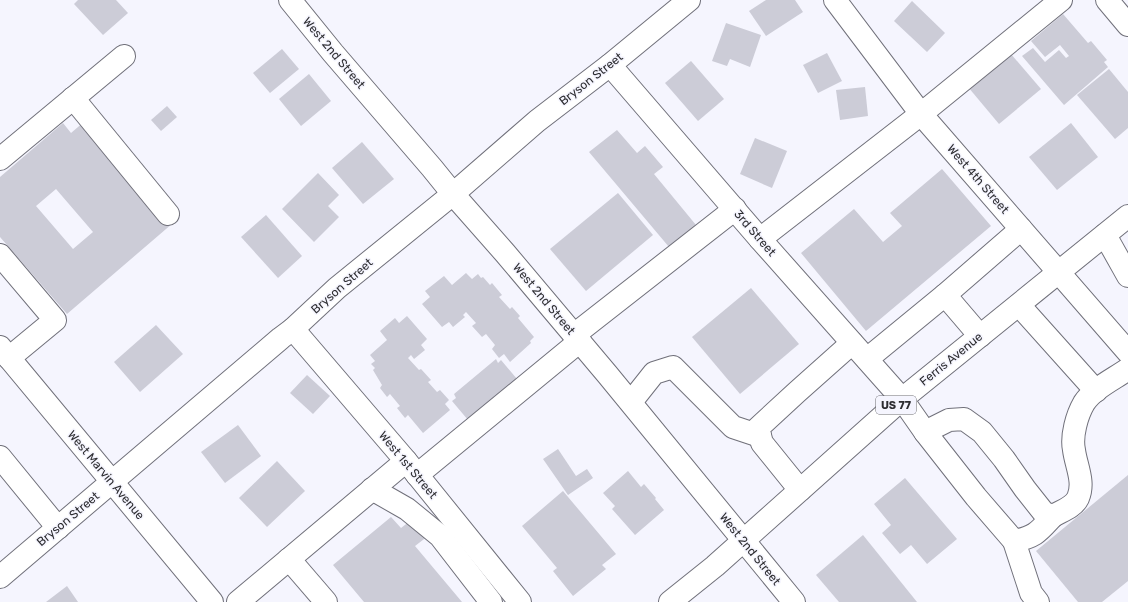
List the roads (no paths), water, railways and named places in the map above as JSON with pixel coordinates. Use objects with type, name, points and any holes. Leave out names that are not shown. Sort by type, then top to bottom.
[{"type":"street","name":"West 2nd Street","points":[[290,0],[333,53],[432,168],[452,194],[505,253],[631,402],[794,602]]},
{"type":"street","name":"Bryson Street","points":[[0,577],[293,329],[337,288],[452,194],[537,121],[610,65],[689,0]]},
{"type":"street","name":"West 4th Street","points":[[834,0],[921,114],[1128,352]]},
{"type":"street","points":[[760,239],[921,114],[1061,0]]},
{"type":"street","points":[[1107,0],[1128,25]]},
{"type":"street","points":[[0,159],[124,56]]},
{"type":"street","name":"3rd Street","points":[[610,65],[760,239],[902,399],[924,432],[976,497],[1014,541]]},
{"type":"street","points":[[73,98],[168,214]]},
{"type":"street","points":[[238,602],[372,489],[411,468],[577,338],[735,209]]},
{"type":"street","name":"Ferris Avenue","points":[[670,602],[715,566],[902,399],[1128,216]]},
{"type":"street","points":[[867,359],[945,295],[1021,229]]},
{"type":"street","points":[[1105,235],[1128,276]]},
{"type":"street","points":[[0,255],[55,320],[5,353]]},
{"type":"street","points":[[945,295],[980,336]]},
{"type":"street","points":[[1019,305],[1096,391]]},
{"type":"street","name":"West 1st Street","points":[[293,329],[411,468],[520,602]]},
{"type":"street","points":[[800,490],[762,443],[758,428],[852,343]]},
{"type":"street","name":"West Marvin Avenue","points":[[5,353],[212,602]]},
{"type":"street","points":[[631,402],[654,373],[673,368],[732,427],[760,436]]},
{"type":"street","points":[[1038,602],[1031,593],[1014,541],[1028,539],[1036,534],[1053,516],[1070,507],[1078,499],[1081,483],[1073,449],[1073,433],[1084,403],[1096,391],[1128,369]]},
{"type":"street","points":[[924,432],[949,420],[964,418],[982,432],[1044,513],[1053,516]]},
{"type":"street","points":[[0,456],[8,481],[58,528]]},
{"type":"street","points":[[372,489],[407,509],[440,536],[491,602]]},
{"type":"street","points":[[289,559],[326,602]]}]
